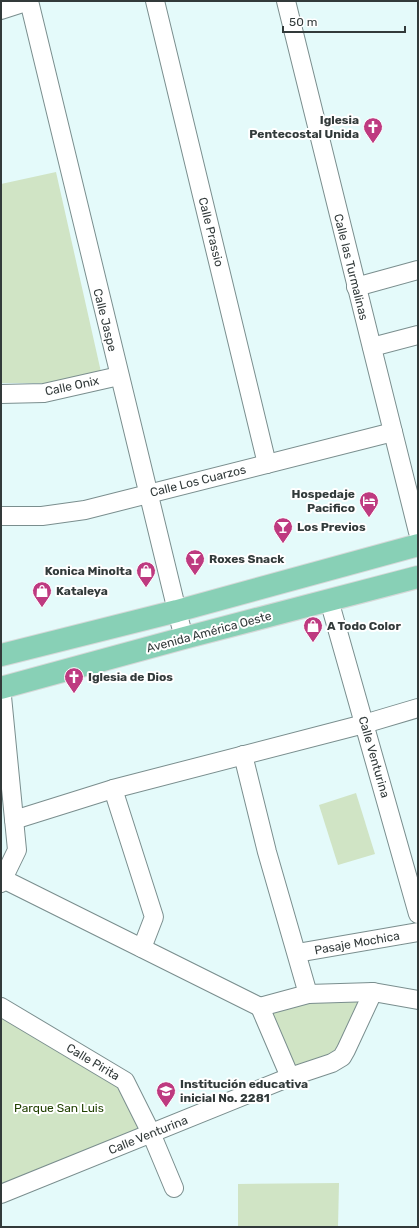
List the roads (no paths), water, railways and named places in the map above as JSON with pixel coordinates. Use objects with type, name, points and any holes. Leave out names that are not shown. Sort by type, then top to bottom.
[{"type":"main road","points":[[1,655],[177,611],[418,545]]},
{"type":"main road","name":"Avenida América Oeste","points":[[1,687],[418,577]]},
{"type":"street","points":[[1,10],[29,1]]},
{"type":"street","name":"Calle Jaspe","points":[[29,1],[119,376],[184,638]]},
{"type":"street","name":"Calle Prassio","points":[[155,1],[267,464]]},
{"type":"street","name":"Calle las Turmalinas","points":[[286,1],[418,532]]},
{"type":"street","points":[[356,287],[418,270]]},
{"type":"street","points":[[372,347],[418,335]]},
{"type":"street","name":"Calle Onix","points":[[1,394],[44,393],[119,376]]},
{"type":"street","name":"Calle Los Cuarzos","points":[[1,516],[42,516],[85,510],[393,432]]},
{"type":"street","name":"Calle Venturina","points":[[329,600],[418,914]]},
{"type":"street","points":[[1,687],[17,850],[2,880],[260,1007],[290,1077]]},
{"type":"street","points":[[14,820],[113,789],[364,724],[418,708]]},
{"type":"street","points":[[243,755],[267,852],[308,994]]},
{"type":"street","points":[[113,789],[154,917],[142,948]]},
{"type":"street","name":"Pasaje Mochica","points":[[297,953],[418,932]]},
{"type":"street","points":[[260,1007],[308,994],[373,992],[418,1000]]},
{"type":"street","name":"Calle Venturina","points":[[1,1194],[290,1077],[332,1063],[342,1058],[373,992]]},
{"type":"street","name":"Calle Pirita","points":[[1,1007],[125,1081],[152,1133],[174,1188]]},
{"type":"place","name":"Iglesia Pentecostal Unida","points":[[373,144]]},
{"type":"place","name":"Hospedaje Pacifico","points":[[369,518]]},
{"type":"place","name":"Los Previos","points":[[283,544]]},
{"type":"place","name":"Roxes Snack","points":[[195,576]]},
{"type":"place","name":"Konica Minolta","points":[[146,588]]},
{"type":"place","name":"Kataleya","points":[[42,608]]},
{"type":"place","name":"A Todo Color","points":[[313,643]]},
{"type":"place","name":"Iglesia de Dios","points":[[74,694]]},
{"type":"place","name":"Institución educativa inicial No. 2281","points":[[166,1108]]},
{"type":"park label","name":"Parque San Luis","points":[[59,1108]]}]
